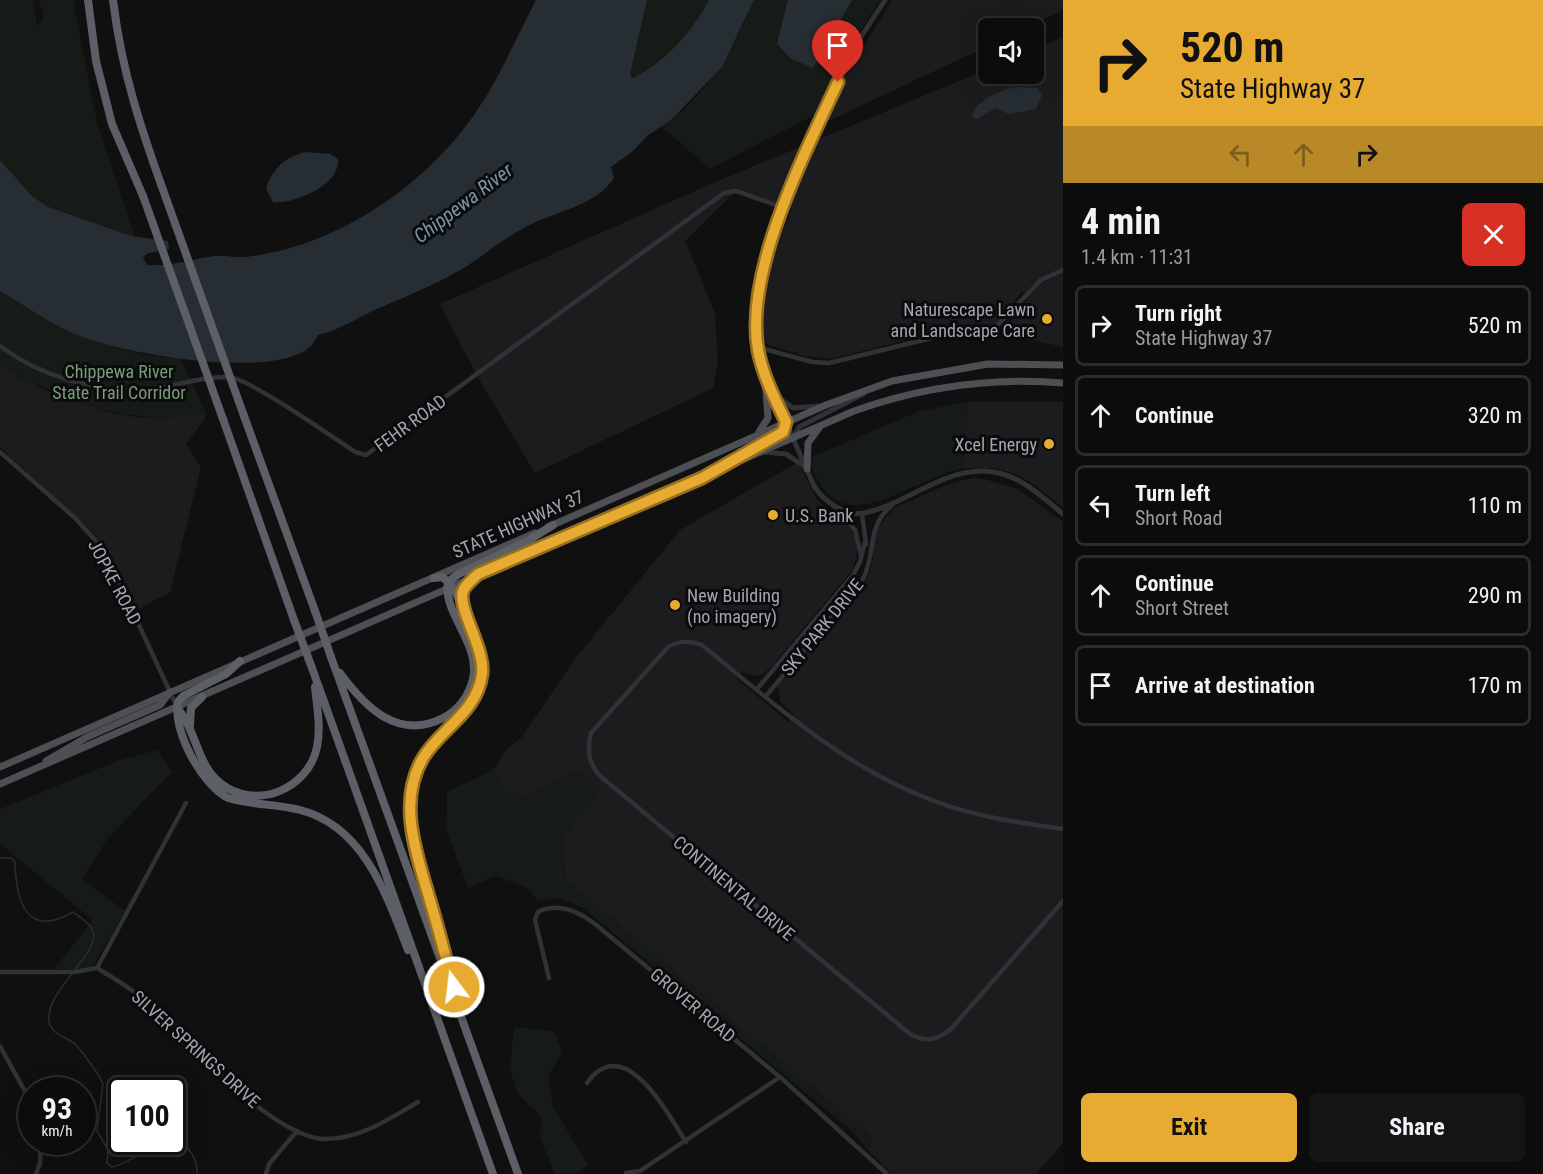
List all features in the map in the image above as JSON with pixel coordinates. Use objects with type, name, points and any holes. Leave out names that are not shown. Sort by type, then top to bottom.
[{"type":"highway","points":[[88,0],[96,61],[112,124],[143,196],[224,419],[493,1174]]},
{"type":"highway","points":[[113,0],[119,50],[134,109],[518,1174]]},
{"type":"highway","points":[[449,585],[553,525]]},
{"type":"highway","points":[[453,993],[454,987],[415,844],[410,801],[414,779],[424,757],[468,709],[479,688],[482,658],[462,596],[466,586],[478,574]]},
{"type":"highway","points":[[434,578],[442,577],[449,585],[471,626]]},
{"type":"highway","points":[[332,661],[365,704],[395,723],[424,726],[451,714],[467,696],[473,680],[474,661],[449,585]]},
{"type":"highway","points":[[240,661],[226,674],[181,696],[177,708],[179,726],[202,775],[216,791],[233,800],[308,812],[324,819],[351,841],[381,883],[429,1005],[436,1013]]},
{"type":"highway","points":[[177,708],[213,776],[226,787],[238,792],[264,795],[291,786],[307,770],[317,748],[319,723],[312,670]]},
{"type":"highway","points":[[197,746],[189,717],[193,705],[202,697]]},
{"type":"main road","name":"STATE HIGHWAY 37","points":[[0,767],[823,406],[901,379],[963,367],[1018,363],[1063,365]]},
{"type":"main road","points":[[756,435],[768,418],[765,378]]},
{"type":"main road","name":"STATE HIGHWAY 37","points":[[0,784],[202,697],[449,585],[879,402],[928,390],[982,382],[1063,383]]},
{"type":"main road","points":[[807,469],[808,443],[821,425]]},
{"type":"main road","points":[[32,771],[84,739],[160,705],[170,692]]},
{"type":"street","points":[[885,0],[838,82],[784,207],[758,290],[757,347],[765,378],[818,492],[834,506],[862,514],[943,479],[984,471],[1006,474],[1029,486],[1063,514]]},
{"type":"street","name":"FEHR ROAD","points":[[0,346],[54,375],[102,387],[143,390],[230,377],[258,390],[355,452],[366,455],[724,193],[736,191],[784,207]]},
{"type":"street","points":[[757,347],[812,362],[829,363],[932,338],[992,331],[1041,280],[1063,270]]},
{"type":"street","points":[[794,437],[798,427],[849,402],[869,389]]},
{"type":"street","points":[[772,391],[793,408],[823,406]]},
{"type":"street","points":[[702,478],[743,453],[780,435],[786,422]]},
{"type":"street","points":[[762,451],[786,454],[807,469]]},
{"type":"street","name":"JOPKE ROAD","points":[[0,452],[75,518],[95,540],[114,571],[177,708]]},
{"type":"street","name":"SKY PARK DRIVE","points":[[766,696],[859,584],[866,572],[874,529],[879,519],[900,499]]},
{"type":"street","name":"SKY PARK DRIVE","points":[[834,506],[855,530],[861,557]]},
{"type":"street","name":"SKY PARK DRIVE","points":[[862,514],[865,542],[870,555]]},
{"type":"street","name":"SKY PARK DRIVE","points":[[757,689],[853,575],[865,542]]},
{"type":"street","name":"CONTINENTAL DRIVE","points":[[757,689],[702,645],[691,641],[677,642],[668,647],[591,733],[588,756],[592,766],[607,782],[910,1034],[919,1039],[930,1040],[940,1037],[951,1029],[1063,901]]},
{"type":"street","points":[[757,689],[817,739],[881,777],[924,797],[977,813],[1063,829]]},
{"type":"street","points":[[0,972],[82,971],[97,968],[186,803]]},
{"type":"street","name":"GROVER ROAD","points":[[549,978],[535,920],[538,912],[555,906],[577,913],[595,924],[780,1077],[885,1173]]},
{"type":"street","name":"SILVER SPRINGS DRIVE","points":[[97,968],[161,1013],[220,1074],[268,1112],[297,1131],[323,1139],[339,1138],[370,1130],[418,1102]]},
{"type":"street","points":[[0,1046],[18,1079]]},
{"type":"street","points":[[587,1083],[594,1074],[608,1067],[631,1070],[647,1083],[686,1142]]},
{"type":"street","points":[[626,1173],[640,1171],[780,1077]]},
{"type":"street","points":[[266,1174],[269,1164],[297,1131]]},
{"type":"street","points":[[36,1174],[40,1155]]},
{"type":"shaded area","points":[[892,0],[1063,0],[1063,10],[1044,19],[978,18],[978,51],[824,123],[844,78]]},
{"type":"shaded area","points":[[1063,37],[1063,347],[1018,337],[1006,327],[1029,297],[1022,291],[999,322],[991,328],[922,336],[831,359],[805,356],[769,345],[764,341],[759,317],[761,287],[792,209],[736,191],[685,241],[715,313],[718,362],[713,388],[535,473],[476,374],[440,304],[713,183],[978,73],[978,84],[1044,84],[1044,46]]},
{"type":"shaded area","points":[[0,366],[45,390],[109,412],[141,418],[207,415],[186,444],[201,467],[170,592],[137,610],[115,565],[92,532],[0,447]]},
{"type":"shaded area","points":[[968,402],[1063,402],[1063,508],[1032,483],[1013,473],[993,468],[963,468]]},
{"type":"shaded area","points":[[798,462],[817,500],[849,524],[858,548],[853,569],[771,667],[763,674],[755,676],[742,672],[737,679],[788,722],[794,715],[780,701],[778,685],[866,581],[872,565],[875,530],[894,508],[949,484],[973,478],[1018,489],[1063,522],[1063,1143],[1036,1174],[892,1174],[866,1148],[874,1139],[566,880],[562,837],[600,790],[587,779],[582,770],[518,801],[505,792],[493,770],[508,748],[521,738],[575,659],[680,530]]},
{"type":"green space","points":[[0,0],[33,0],[37,27],[44,17],[39,0],[73,0],[97,123],[135,237],[46,206],[31,195],[0,160]]},
{"type":"green space","points":[[647,0],[709,0],[677,45],[656,63],[633,78],[630,76]]},
{"type":"green space","points":[[754,0],[880,0],[840,63],[818,113],[710,169],[661,126],[692,102],[705,87],[728,53]]},
{"type":"green space","name":"Chippewa River State Trail Corridor","points":[[0,291],[86,337],[130,351],[181,359],[207,415],[178,418],[151,417],[99,409],[50,391],[0,366]]},
{"type":"green space","points":[[968,402],[963,468],[895,495],[874,502],[854,505],[836,500],[821,485],[809,458],[919,411]]},
{"type":"green space","points":[[157,750],[172,772],[108,838],[82,879],[125,911],[94,964],[86,969],[54,969],[93,920],[0,844],[0,809],[120,760]]},
{"type":"green space","points":[[493,770],[505,792],[518,800],[581,770],[587,779],[600,790],[562,837],[566,880],[874,1139],[866,1148],[853,1132],[582,907],[558,898],[539,901],[526,887],[495,876],[468,888],[446,829],[447,792]]},
{"type":"green space","points":[[514,1027],[554,1031],[562,1052],[548,1077],[553,1107],[588,1165],[575,1174],[555,1174],[540,1138],[541,1116],[517,1093],[510,1069]]},
{"type":"water","name":"Chippewa River","points":[[536,0],[647,0],[630,75],[633,78],[656,63],[677,45],[695,23],[709,0],[754,0],[722,67],[672,119],[647,136],[633,151],[611,167],[614,178],[598,194],[578,205],[527,226],[437,283],[318,335],[310,347],[291,357],[265,362],[233,363],[198,361],[129,350],[70,332],[0,291],[0,160],[31,195],[46,206],[131,236],[168,241],[169,249],[146,254],[143,258],[147,265],[173,264],[214,256],[246,257],[281,251],[314,240],[347,225],[378,207],[433,163],[478,109]]},
{"type":"water","points":[[788,0],[852,0],[813,68],[790,58],[777,44]]},
{"type":"water","points":[[1016,87],[1038,88],[1042,95],[1036,109],[1009,114],[995,108],[977,119],[972,117],[978,105],[984,100],[1003,90]]},
{"type":"water","points":[[306,152],[330,154],[338,159],[337,168],[332,177],[324,185],[303,197],[273,202],[266,189],[272,175],[286,160]]},
{"type":"waterway","points":[[0,858],[11,858],[15,862],[22,903],[35,919],[45,921],[57,919],[73,912],[92,928],[93,940],[89,950],[55,997],[50,1009],[49,1021],[56,1033],[76,1045],[95,1069],[103,1084],[97,1131],[108,1150],[107,1163],[112,1167],[129,1161],[149,1148],[178,1142],[192,1155],[197,1174]]},
{"type":"place","name":"Naturescape Lawn and Landscape Care","points":[[1047,319]]},
{"type":"place","name":"Xcel Energy","points":[[1049,444]]},
{"type":"place","name":"U.S. Bank","points":[[773,515]]},
{"type":"place","name":"New Building (no imagery)","points":[[675,605]]},
{"type":"route","points":[[454,987],[416,849],[410,801],[418,767],[432,745],[468,709],[480,684],[482,658],[463,602],[463,590],[478,574],[702,478],[783,432],[786,422],[765,378],[757,347],[758,290],[784,207],[838,82]]}]
